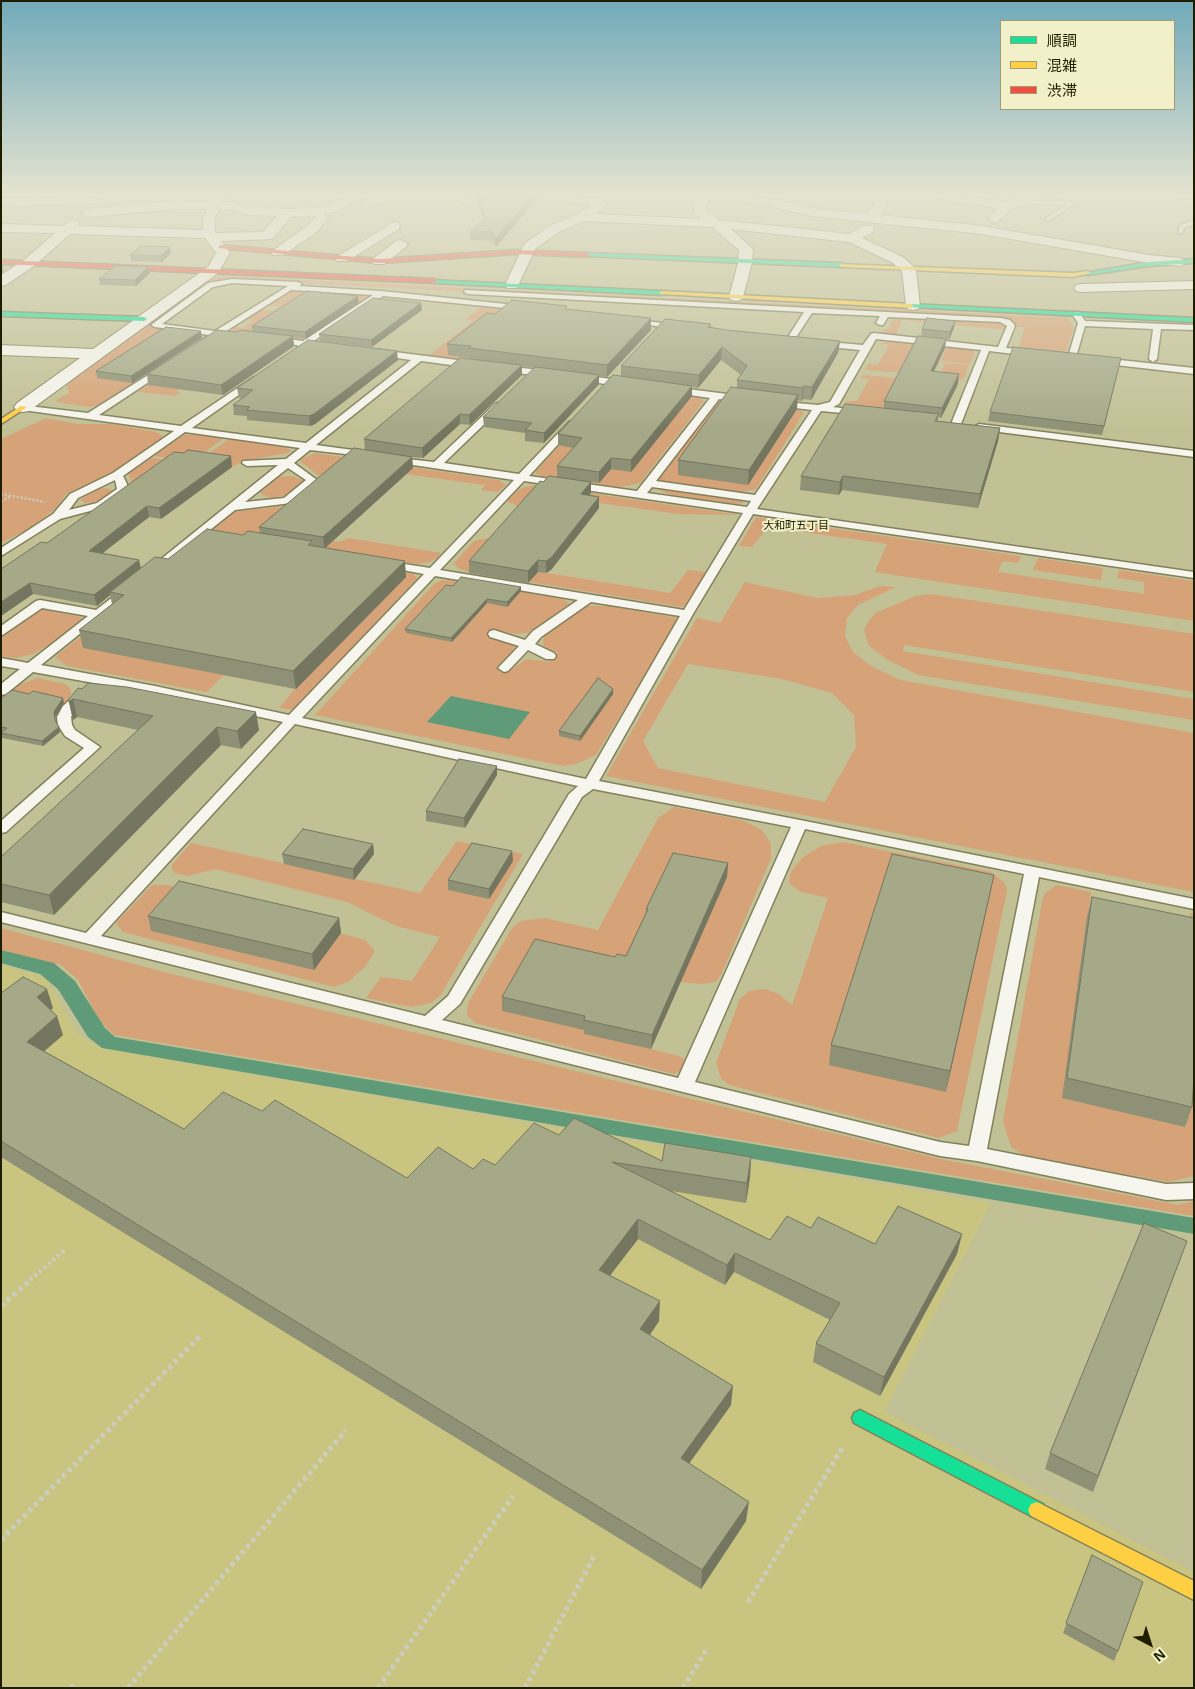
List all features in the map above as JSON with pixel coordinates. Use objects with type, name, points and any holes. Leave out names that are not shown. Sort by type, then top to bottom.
[{"type":"street","points":[[1,282],[15,273]]},
{"type":"street","points":[[1,422],[16,406],[97,354],[209,273]]},
{"type":"street","points":[[266,273],[913,306],[1079,319],[1194,320]]},
{"type":"street","points":[[512,286],[518,273]]},
{"type":"street","points":[[736,297],[742,273]]},
{"type":"street","points":[[910,273],[913,306]]},
{"type":"street","points":[[949,273],[1077,282],[1194,285]]},
{"type":"street","points":[[1077,282],[1114,273]]},
{"type":"street","points":[[1077,282],[1086,310],[1079,319]]},
{"type":"street","points":[[1,314],[144,319]]},
{"type":"street","points":[[1,350],[97,354]]},
{"type":"street","points":[[860,1418],[1194,1591]]},
{"type":"lane","points":[[236,336],[155,325],[212,284],[232,281],[993,319],[1007,322],[1011,326],[1000,349]]},
{"type":"lane","points":[[200,344],[289,288],[381,293],[535,309]]},
{"type":"lane","points":[[300,347],[381,293]]},
{"type":"lane","points":[[780,338],[795,340],[810,310]]},
{"type":"lane","points":[[430,1021],[454,1000],[576,794],[590,784],[687,614],[750,511],[818,408],[834,404],[885,314]]},
{"type":"lane","points":[[1072,357],[1079,319],[1157,327],[1194,328]]},
{"type":"lane","points":[[621,320],[693,329]]},
{"type":"lane","points":[[650,340],[663,325]]},
{"type":"lane","points":[[1153,359],[1157,327]]},
{"type":"lane","points":[[874,336],[1036,353]]},
{"type":"lane","points":[[266,339],[300,347],[333,348]]},
{"type":"lane","points":[[809,342],[865,348]]},
{"type":"lane","points":[[986,348],[951,424],[1194,454]]},
{"type":"lane","points":[[371,352],[490,367],[530,376],[567,377],[640,386]]},
{"type":"lane","points":[[1,691],[419,358]]},
{"type":"lane","points":[[92,415],[175,360]]},
{"type":"lane","points":[[1091,360],[1194,371]]},
{"type":"lane","points":[[598,396],[624,368]]},
{"type":"lane","points":[[1,553],[57,516],[68,506],[74,496],[117,475],[264,372]]},
{"type":"lane","points":[[659,388],[753,400]]},
{"type":"lane","points":[[640,495],[716,395]]},
{"type":"lane","points":[[435,466],[505,399]]},
{"type":"lane","points":[[772,402],[867,414]]},
{"type":"lane","points":[[16,406],[184,428],[1194,576]]},
{"type":"lane","points":[[90,939],[292,720],[578,416]]},
{"type":"lane","points":[[232,507],[287,501],[312,480],[287,462],[247,463]]},
{"type":"lane","points":[[57,516],[101,505],[122,490],[122,484],[117,475]]},
{"type":"lane","points":[[648,484],[758,499]]},
{"type":"lane","points":[[199,533],[218,536]]},
{"type":"lane","points":[[374,562],[687,614]]},
{"type":"lane","points":[[504,668],[526,644],[588,598]]},
{"type":"lane","points":[[1,632],[40,604],[99,614]]},
{"type":"lane","points":[[494,634],[526,644],[550,656]]},
{"type":"lane","points":[[1,662],[155,690],[590,784],[800,824],[1194,904]]},
{"type":"lane","points":[[1,829],[93,747],[70,733],[65,725],[64,717],[68,709],[101,680]]},
{"type":"lane","points":[[684,1085],[800,824]]},
{"type":"lane","points":[[978,1154],[1032,872]]},
{"type":"lane","points":[[1,917],[940,1148],[1166,1192],[1194,1191]]},
{"type":"path","points":[[1,494],[68,506]]},
{"type":"path","points":[[1,502],[12,496]]},
{"type":"path","points":[[1,1306],[66,1249]]},
{"type":"path","points":[[1,1540],[202,1334]]},
{"type":"path","points":[[748,1602],[860,1418]]},
{"type":"path","points":[[128,1688],[346,1430]]},
{"type":"path","points":[[378,1688],[514,1496]]},
{"type":"path","points":[[525,1688],[594,1556]]},
{"type":"path","points":[[683,1688],[708,1647]]},
{"type":"shaded area","points":[[226,276],[1068,318],[1074,328],[1065,354],[1018,349],[1025,327],[1015,327],[1010,322],[728,305],[237,280],[207,285],[149,326],[170,330],[128,379],[133,383],[98,405],[89,407],[57,402],[56,400],[69,393],[66,381],[210,278]]},
{"type":"shaded area","points":[[292,290],[373,294],[302,340],[231,332],[233,327],[243,328],[253,321],[245,320],[260,310],[285,311],[290,308],[268,305]]},
{"type":"shaded area","points":[[483,305],[512,308],[475,362],[428,356],[473,321],[465,319]]},
{"type":"shaded area","points":[[894,318],[937,322],[939,318],[999,322],[1006,327],[1005,330],[902,320],[896,335],[883,332],[884,329],[888,329]]},
{"type":"shaded area","points":[[891,340],[944,346],[902,373],[865,370],[868,364],[878,365],[889,345],[880,344]]},
{"type":"shaded area","points":[[947,346],[971,349],[975,352],[970,364],[941,361]]},
{"type":"shaded area","points":[[945,363],[969,365],[963,380],[939,377]]},
{"type":"shaded area","points":[[173,369],[179,389],[177,392],[180,392],[175,396],[138,392]]},
{"type":"shaded area","points":[[863,375],[900,378],[923,415],[849,405],[846,403],[847,401],[857,401],[869,379],[860,378]]},
{"type":"shaded area","points":[[610,391],[697,396],[704,401],[640,483],[620,487],[544,477],[536,474],[536,471]]},
{"type":"shaded area","points":[[720,400],[796,408],[802,411],[803,414],[756,489],[737,493],[657,482],[715,404]]},
{"type":"shaded area","points":[[46,418],[79,424],[111,424],[157,432],[162,436],[161,439],[107,477],[66,494],[57,507],[34,526],[1,543],[1,439]]},
{"type":"shaded area","points":[[197,434],[224,438],[196,459],[190,461],[154,456],[184,435]]},
{"type":"shaded area","points":[[229,439],[283,447],[291,452],[245,461],[233,466],[178,507],[200,460]]},
{"type":"shaded area","points":[[315,453],[499,480],[506,485],[498,492],[481,490],[485,485],[390,472],[319,537],[338,542],[349,538],[441,553],[437,558],[429,562],[418,564],[212,530],[234,512],[285,506],[322,478],[299,460]]},
{"type":"shaded area","points":[[151,458],[170,460],[134,486],[128,474]]},
{"type":"shaded area","points":[[291,476],[304,480],[288,495],[271,498],[261,494],[278,477]]},
{"type":"shaded area","points":[[533,485],[740,515],[678,514],[585,501],[529,570],[670,593],[688,570],[706,572],[685,606],[681,607],[469,572],[458,568],[454,563],[474,541],[503,535],[524,510],[507,501],[520,489]]},
{"type":"shaded area","points":[[655,487],[741,499],[743,503],[735,504],[674,495],[665,493]]},
{"type":"shaded area","points":[[107,488],[113,491],[112,493],[98,501],[85,503],[80,500],[95,489]]},
{"type":"shaded area","points":[[756,517],[1021,556],[1018,563],[1002,561],[998,572],[1144,594],[1144,582],[1117,578],[1119,570],[1194,581],[1194,621],[875,572],[887,544],[768,527],[752,547],[739,546]]},
{"type":"shaded area","points":[[202,539],[413,574],[418,578],[293,710],[279,708],[295,689],[224,675],[207,692],[67,666],[55,657]]},
{"type":"shaded area","points":[[1038,558],[1103,568],[1101,580],[1033,570]]},
{"type":"shaded area","points":[[449,580],[563,599],[570,604],[531,632],[517,634],[495,630],[489,638],[508,642],[514,646],[513,651],[497,667],[511,670],[526,659],[550,662],[558,652],[547,649],[543,645],[544,636],[586,606],[610,606],[676,618],[678,620],[596,755],[576,764],[564,766],[548,763],[315,715],[435,583]]},
{"type":"shaded area","points":[[745,582],[817,598],[855,595],[880,586],[896,587],[858,605],[847,618],[845,636],[853,652],[871,666],[900,680],[1194,733],[1194,892],[606,776],[697,618],[720,623]],"holes":[[[688,664],[782,679],[832,693],[854,715],[856,747],[825,802],[658,768],[643,741]]]},
{"type":"shaded area","points":[[931,594],[1194,634],[1194,692],[904,645],[903,651],[1194,699],[1194,720],[918,675],[888,660],[869,646],[864,630],[875,613],[916,596]]},
{"type":"shaded area","points":[[41,609],[82,617],[80,621],[49,645],[33,654],[15,658],[1,656],[1,638]]},
{"type":"shaded area","points":[[38,678],[65,684],[70,688],[71,694],[67,703],[58,712],[1,704],[1,697],[13,687]]},
{"type":"shaded area","points":[[451,696],[530,712],[509,739],[427,722]]},
{"type":"shaded area","points":[[674,807],[742,820],[762,830],[771,844],[771,858],[721,975],[716,982],[701,984],[680,982],[651,1049],[679,1056],[688,1062],[684,1069],[674,1074],[475,1023],[467,1015],[468,1003],[513,927],[521,921],[544,918],[598,930],[658,818]]},
{"type":"shaded area","points":[[457,841],[523,854],[440,996],[431,1003],[411,1007],[366,998],[381,977],[412,981],[440,937],[396,926],[347,902],[215,869],[188,876],[174,873],[171,866],[191,843],[420,893]]},
{"type":"shaded area","points":[[843,842],[991,872],[1005,883],[1007,891],[957,1131],[939,1138],[729,1085],[721,1078],[716,1063],[740,999],[749,991],[765,989],[779,994],[792,1005],[828,898],[801,892],[789,883],[790,873],[803,857],[821,846]]},
{"type":"shaded area","points":[[152,885],[169,885],[365,940],[375,951],[365,967],[348,982],[334,987],[123,932],[116,923]]},
{"type":"shaded area","points":[[1057,885],[1091,892],[1088,917],[1190,938],[1190,913],[1194,914],[1194,1176],[1168,1182],[1025,1156],[1011,1147],[1003,1121],[1042,902],[1045,893]]},
{"type":"shaded area","points":[[1,928],[160,971],[941,1159],[1178,1205],[1194,1201],[1194,1216],[114,1035],[99,1020],[78,980],[61,965],[1,950]]},
{"type":"shaded area","points":[[1,950],[54,963],[75,981],[105,1028],[115,1037],[1194,1218],[1194,1234],[102,1048],[88,1037],[58,989],[40,974],[1,963]]},
{"type":"shaded area","points":[[1,965],[44,977],[79,1035],[101,1048],[991,1203],[884,1412],[1194,1572],[1194,1688],[1,1688]]},
{"type":"building","points":[[107,273],[142,273],[135,280],[99,279]]},
{"type":"building","points":[[307,291],[358,296],[305,332],[252,326]]},
{"type":"building","points":[[373,298],[421,303],[371,340],[319,334]]},
{"type":"building","points":[[512,300],[567,306],[565,309],[651,318],[607,365],[447,344],[487,313],[495,314]]},
{"type":"building","points":[[927,318],[955,321],[950,332],[922,329]]},
{"type":"building","points":[[665,319],[711,324],[708,327],[726,330],[840,341],[812,387],[804,386],[803,388],[737,380],[747,366],[722,347],[699,375],[621,366]]},
{"type":"building","points":[[166,327],[201,331],[131,376],[96,371]]},
{"type":"building","points":[[217,330],[237,332],[240,330],[293,336],[221,385],[147,374]]},
{"type":"building","points":[[918,336],[946,339],[931,371],[959,374],[942,408],[884,401]]},
{"type":"building","points":[[308,340],[397,351],[309,416],[246,410],[250,407],[233,405],[253,390],[237,388]]},
{"type":"building","points":[[1013,347],[1121,358],[1104,426],[990,412]]},
{"type":"building","points":[[460,358],[522,365],[469,415],[460,414],[422,448],[364,439]]},
{"type":"building","points":[[535,367],[599,375],[544,433],[525,430],[532,423],[483,417]]},
{"type":"building","points":[[613,375],[692,386],[631,460],[611,458],[599,472],[557,466],[582,438],[558,434]]},
{"type":"building","points":[[731,387],[798,395],[749,470],[678,460]]},
{"type":"building","points":[[845,404],[939,414],[935,421],[1000,428],[980,494],[843,476],[840,482],[801,476]]},
{"type":"building","points":[[354,448],[412,457],[323,537],[259,527]]},
{"type":"building","points":[[188,450],[231,456],[159,508],[147,506],[89,551],[139,560],[94,595],[30,583],[1,602],[1,569],[41,542],[47,543],[174,452],[184,453]]},
{"type":"building","points":[[549,476],[591,482],[581,494],[599,497],[551,558],[546,561],[538,560],[528,571],[469,561],[540,481],[543,482]]},
{"type":"building","points":[[207,529],[243,535],[248,531],[312,541],[308,545],[405,561],[293,671],[79,630],[124,595],[110,592],[155,557],[168,559]]},
{"type":"building","points":[[461,577],[521,587],[507,602],[487,599],[451,638],[405,629],[446,585],[453,586]]},
{"type":"building","points":[[598,678],[613,689],[580,736],[559,731]]},
{"type":"building","points":[[88,683],[127,687],[256,712],[237,731],[217,727],[49,895],[1,884],[1,857],[153,716],[73,699],[69,702],[69,699],[78,688],[82,689]]},
{"type":"building","points":[[12,690],[29,694],[33,691],[63,698],[54,712],[55,720],[59,727],[42,741],[1,733],[7,728],[1,727],[1,698]]},
{"type":"building","points":[[459,759],[497,766],[464,818],[426,811]]},
{"type":"building","points":[[303,829],[373,844],[353,869],[282,854]]},
{"type":"building","points":[[472,843],[512,851],[489,889],[448,880]]},
{"type":"building","points":[[673,853],[728,863],[652,1035],[584,1020],[585,1016],[502,997],[535,939],[615,957],[617,954],[626,956]]},
{"type":"building","points":[[892,854],[994,875],[950,1071],[831,1045]]},
{"type":"building","points":[[179,881],[339,918],[312,954],[148,916]]},
{"type":"building","points":[[1092,897],[1194,918],[1194,1077],[1192,1107],[1067,1078]]},
{"type":"building","points":[[23,977],[47,989],[37,997],[57,1016],[27,1042],[184,1129],[223,1092],[262,1111],[275,1100],[407,1178],[438,1147],[473,1169],[483,1159],[495,1165],[534,1123],[559,1135],[574,1118],[662,1161],[665,1143],[751,1157],[747,1183],[612,1162],[770,1240],[787,1216],[811,1228],[818,1217],[875,1244],[898,1206],[962,1234],[884,1377],[816,1343],[840,1303],[735,1253],[727,1265],[638,1219],[599,1270],[660,1301],[640,1329],[733,1386],[681,1458],[749,1502],[702,1570],[1,1141],[1,993]]},
{"type":"building","points":[[1144,1223],[1187,1241],[1098,1476],[1050,1453]]},
{"type":"building","points":[[1092,1555],[1143,1582],[1118,1651],[1066,1623]]},
{"type":"traffic: fast","points":[[434,281],[662,293]]},
{"type":"traffic: fast","points":[[911,306],[1194,320]]},
{"type":"traffic: fast","points":[[1,314],[144,319]]},
{"type":"traffic: fast","points":[[860,1418],[1037,1510]]},
{"type":"traffic: slow","points":[[1022,273],[1073,275],[1088,273]]},
{"type":"traffic: slow","points":[[662,293],[911,306]]},
{"type":"traffic: slow","points":[[1,422],[23,407]]},
{"type":"traffic: slow","points":[[1037,1510],[1194,1591]]},
{"type":"traffic: jam","points":[[248,273],[434,281]]},
{"type":"district","name":"大和町五丁目","points":[[796,526]]}]
